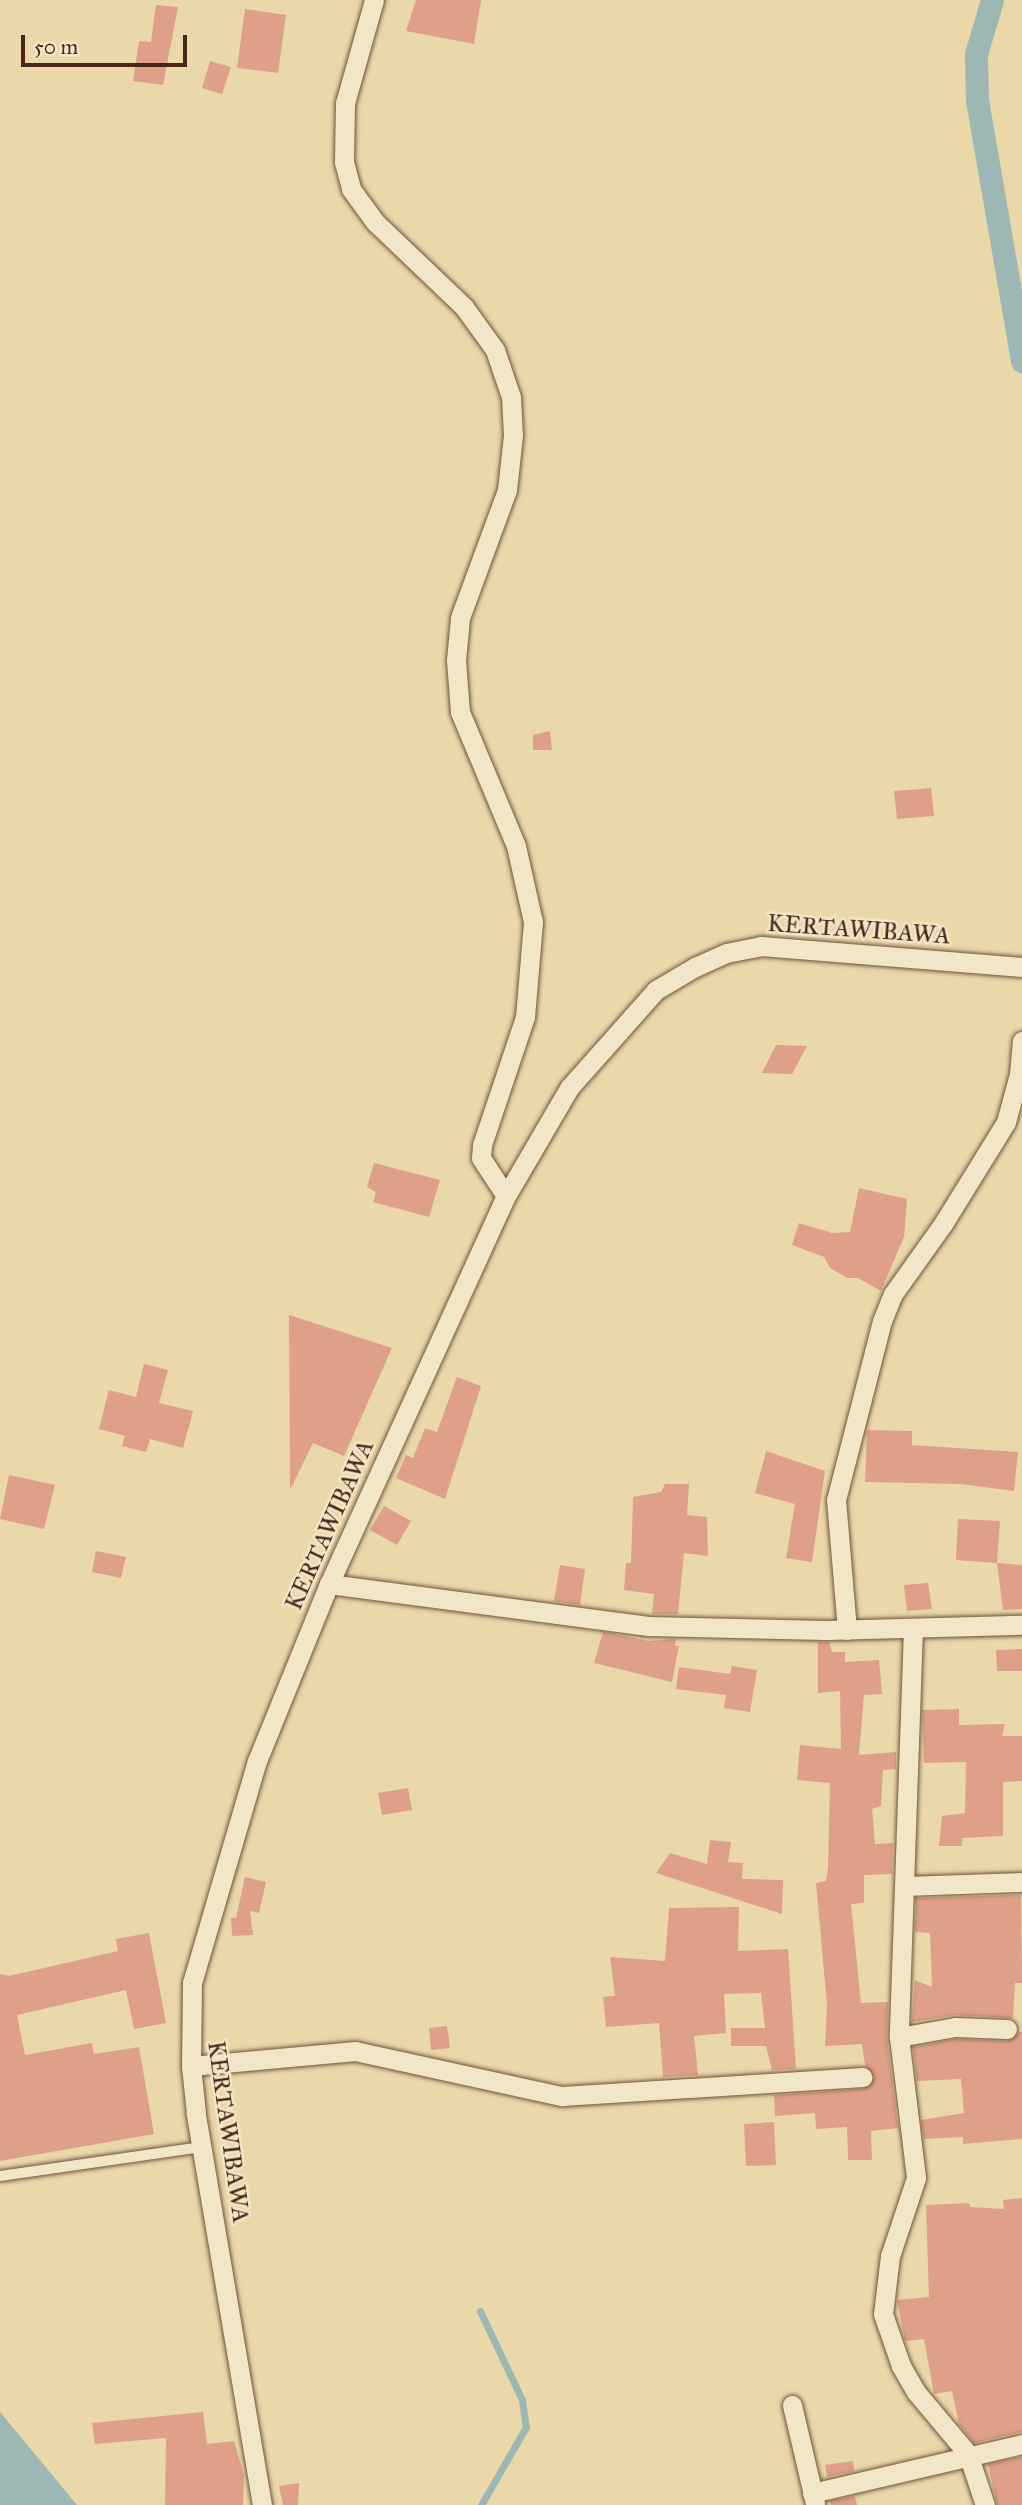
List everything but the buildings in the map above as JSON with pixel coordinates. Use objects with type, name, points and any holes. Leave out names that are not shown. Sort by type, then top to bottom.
[{"type":"street","points":[[374,0],[345,103],[344,162],[351,189],[376,222],[464,307],[495,350],[511,397],[513,435],[507,490],[460,618],[456,660],[460,712],[516,846],[533,922],[525,1017],[482,1145],[481,1158],[506,1196]]},
{"type":"street","name":"KERTAWIBAWA","points":[[262,2505],[191,2066],[192,1983],[257,1761],[329,1584],[506,1196],[569,1088],[656,990],[695,967],[726,953],[761,946],[1022,967]]},
{"type":"street","points":[[847,1630],[836,1500],[882,1321],[893,1294],[943,1224],[1006,1122],[1019,1074],[1022,1041]]},
{"type":"street","points":[[329,1584],[648,1626],[847,1630],[1022,1625]]},
{"type":"street","points":[[913,1628],[899,2037],[916,2178],[890,2256],[883,2315],[916,2392],[968,2454],[985,2505]]},
{"type":"street","points":[[906,1886],[1022,1882]]},
{"type":"street","points":[[899,2037],[955,2027],[1007,2029]]},
{"type":"street","points":[[191,2066],[365,2051],[562,2096],[862,2077]]},
{"type":"street","points":[[792,2405],[814,2499],[968,2454],[1022,2444]]},
{"type":"lane","points":[[0,2176],[202,2147]]},
{"type":"water","points":[[0,2412],[77,2505],[0,2505]]},
{"type":"waterway","points":[[992,0],[976,54],[977,100],[1022,361]]},
{"type":"waterway","points":[[480,2311],[522,2400],[526,2427],[481,2505]]}]
